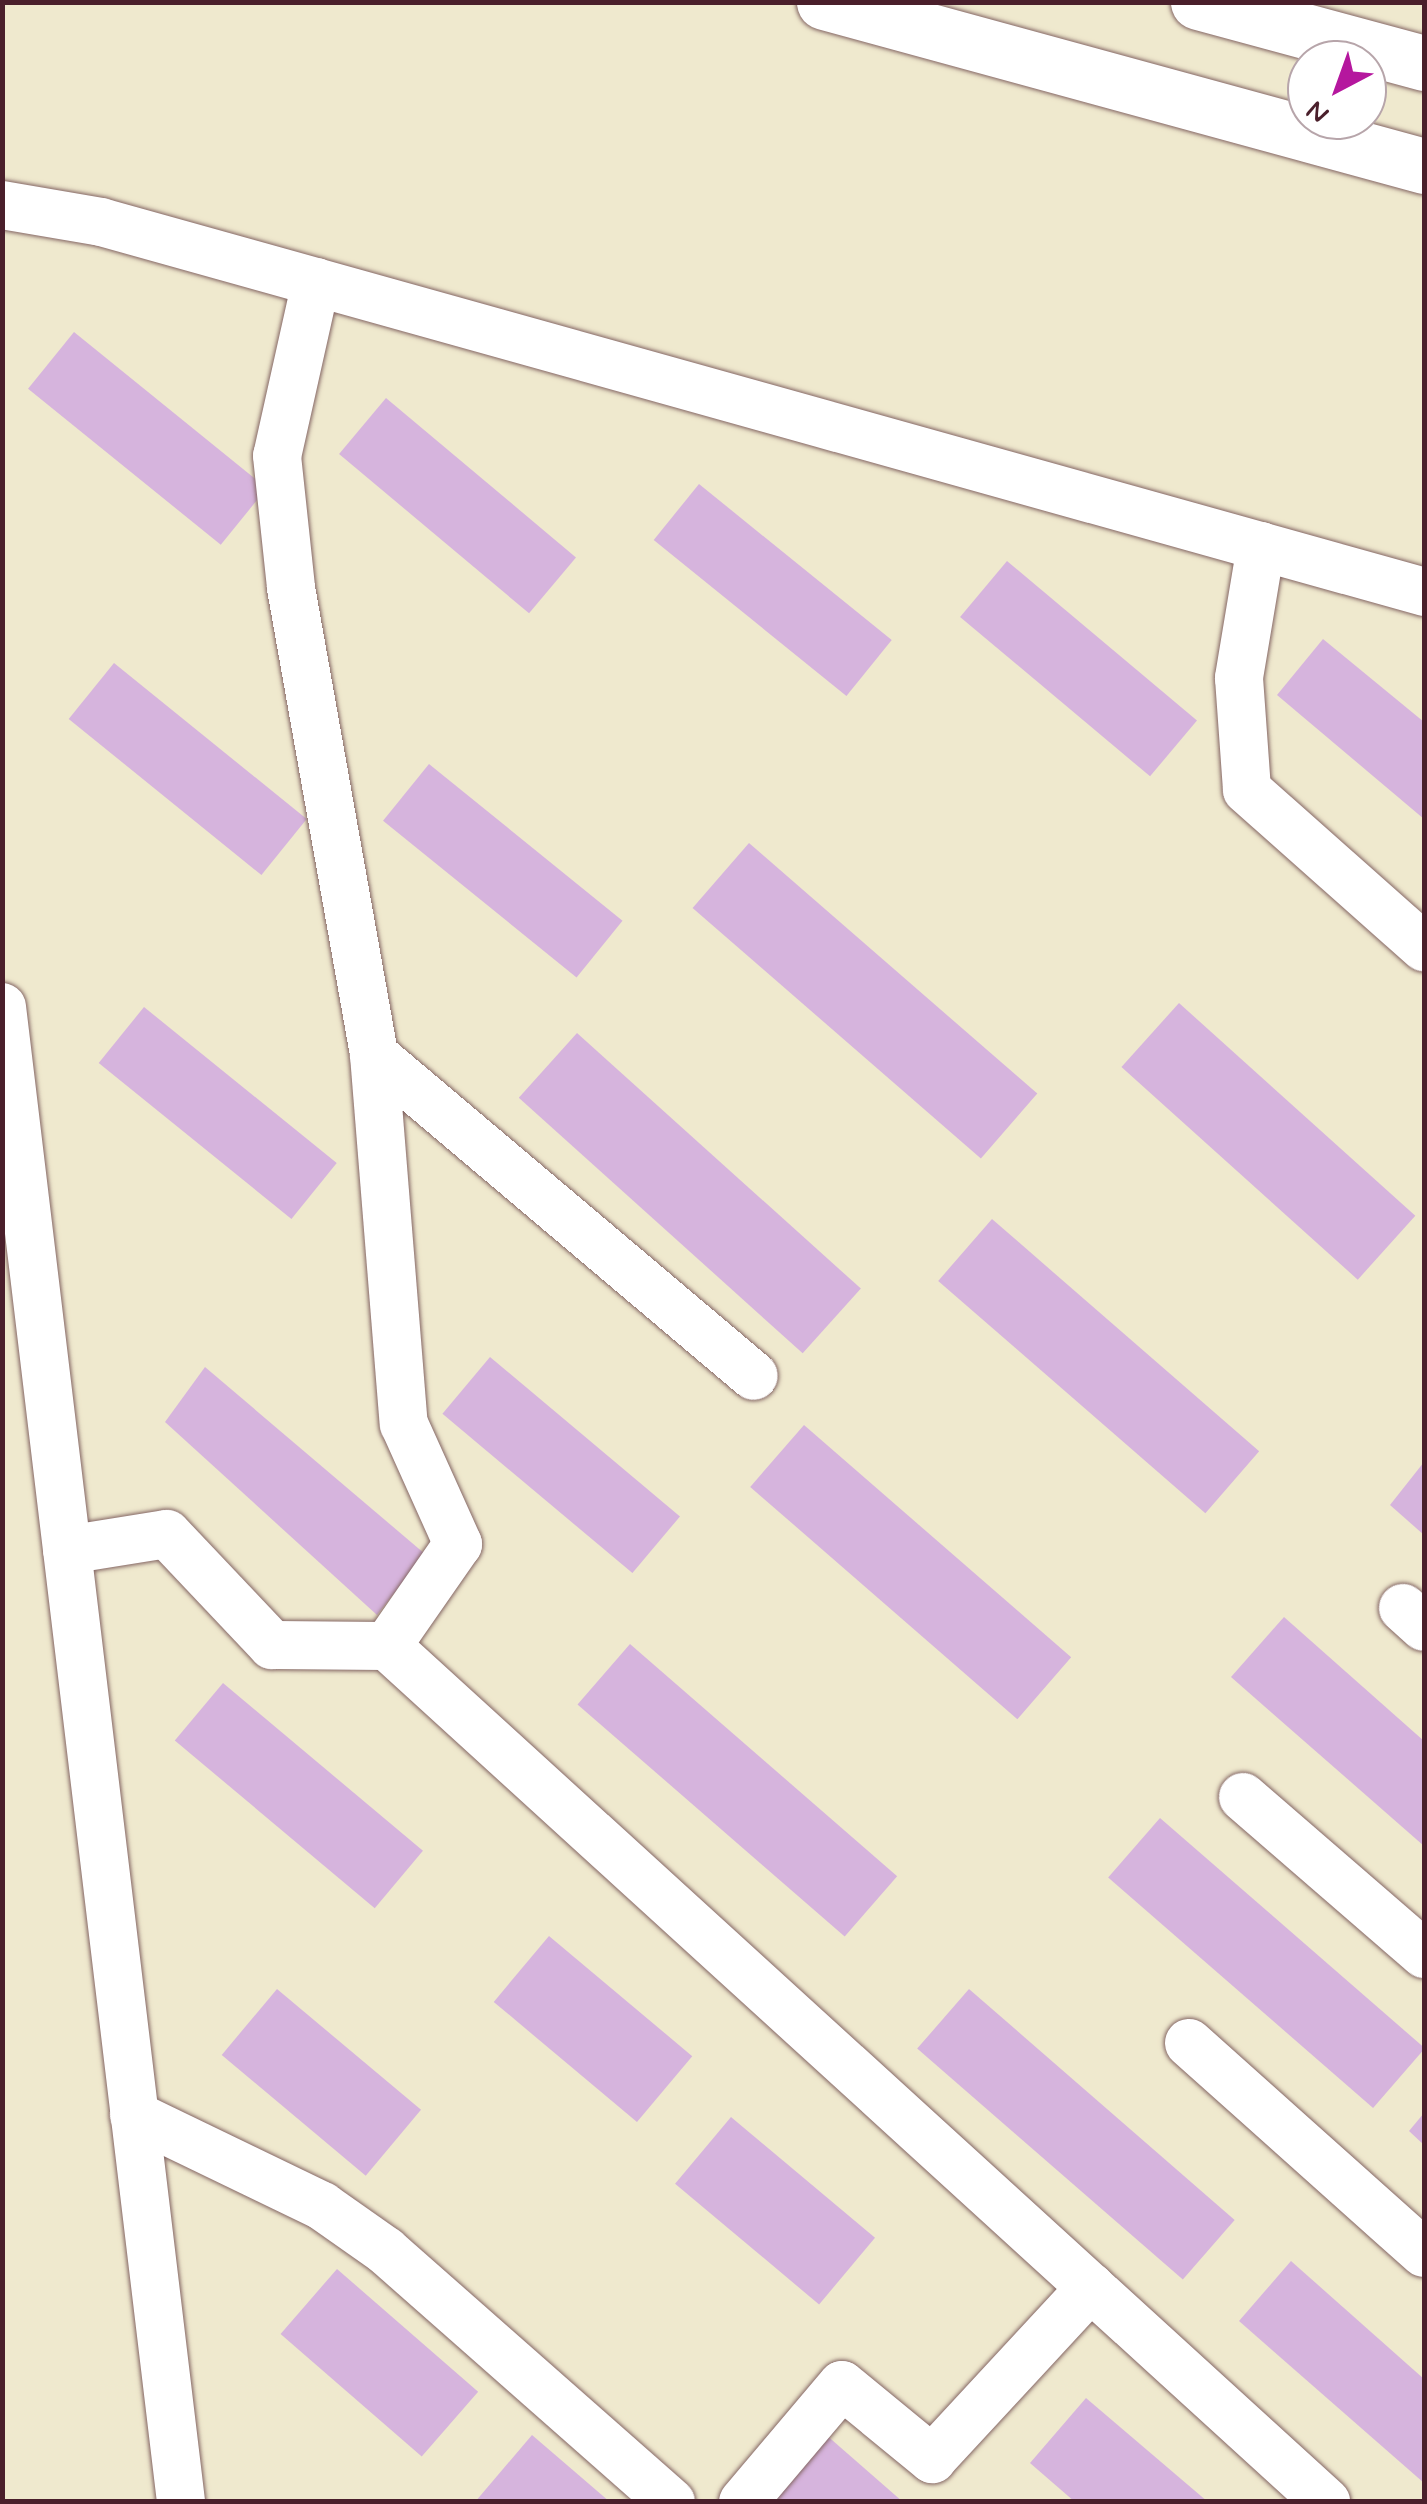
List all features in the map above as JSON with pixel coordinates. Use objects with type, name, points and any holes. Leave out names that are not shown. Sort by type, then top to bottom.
[{"type":"highway","points":[[824,2],[1424,166]]},
{"type":"highway","points":[[1198,2],[1424,64]]},
{"type":"street","points":[[2,205],[101,222],[1424,592]]},
{"type":"street","points":[[316,282],[277,456],[291,588],[374,1054],[404,1424],[458,1544],[387,1646]]},
{"type":"street","points":[[1261,546],[1239,678],[1247,790],[1424,947]]},
{"type":"street","points":[[2,1007],[180,2502]]},
{"type":"street","points":[[374,1054],[754,1376]]},
{"type":"street","points":[[67,1550],[167,1534],[272,1645],[387,1646],[1326,2502]]},
{"type":"street","points":[[1243,1797],[1424,1954]]},
{"type":"street","points":[[1189,2043],[1424,2253]]},
{"type":"street","points":[[134,2115],[322,2206],[386,2252],[672,2502]]},
{"type":"street","points":[[743,2502],[842,2386],[932,2460],[1091,2287]]},
{"type":"building","points":[[74,332],[267,488],[221,545],[28,389]]},
{"type":"building","points":[[386,398],[576,557],[529,613],[339,454]]},
{"type":"building","points":[[699,484],[892,640],[846,696],[654,540]]},
{"type":"building","points":[[1007,561],[1197,720],[1150,776],[960,617]]},
{"type":"building","points":[[1323,639],[1424,722],[1424,819],[1277,695]]},
{"type":"building","points":[[114,663],[307,819],[261,875],[69,719]]},
{"type":"building","points":[[429,764],[623,921],[577,977],[383,821]]},
{"type":"building","points":[[749,843],[1037,1094],[981,1159],[693,908]]},
{"type":"building","points":[[1179,1003],[1415,1216],[1358,1280],[1121,1067]]},
{"type":"building","points":[[144,1007],[337,1163],[291,1219],[99,1063]]},
{"type":"building","points":[[577,1033],[861,1289],[803,1353],[519,1098]]},
{"type":"building","points":[[992,1219],[1259,1451],[1205,1513],[938,1281]]},
{"type":"building","points":[[490,1357],[680,1516],[632,1573],[442,1414]]},
{"type":"building","points":[[205,1367],[425,1554],[377,1615],[165,1422]]},
{"type":"building","points":[[804,1425],[1071,1657],[1017,1719],[750,1487]]},
{"type":"building","points":[[1424,1462],[1424,1535],[1390,1505]]},
{"type":"building","points":[[1284,1617],[1424,1741],[1424,1846],[1231,1677]]},
{"type":"building","points":[[630,1644],[897,1876],[845,1937],[578,1704]]},
{"type":"building","points":[[223,1683],[423,1851],[375,1908],[175,1740]]},
{"type":"building","points":[[1160,1818],[1424,2047],[1373,2108],[1108,1878]]},
{"type":"building","points":[[549,1936],[692,2056],[637,2122],[494,2002]]},
{"type":"building","points":[[277,1989],[421,2110],[366,2176],[222,2055]]},
{"type":"building","points":[[969,1989],[1235,2220],[1183,2280],[917,2049]]},
{"type":"building","points":[[1424,2113],[1424,2145],[1409,2131]]},
{"type":"building","points":[[731,2117],[875,2238],[819,2304],[675,2184]]},
{"type":"building","points":[[1291,2261],[1424,2379],[1424,2483],[1239,2321]]},
{"type":"building","points":[[337,2269],[478,2392],[422,2457],[281,2334]]},
{"type":"building","points":[[1086,2398],[1208,2502],[1075,2502],[1030,2463]]},
{"type":"building","points":[[824,2433],[903,2502],[770,2502]]},
{"type":"building","points":[[532,2435],[610,2502],[475,2502]]}]
